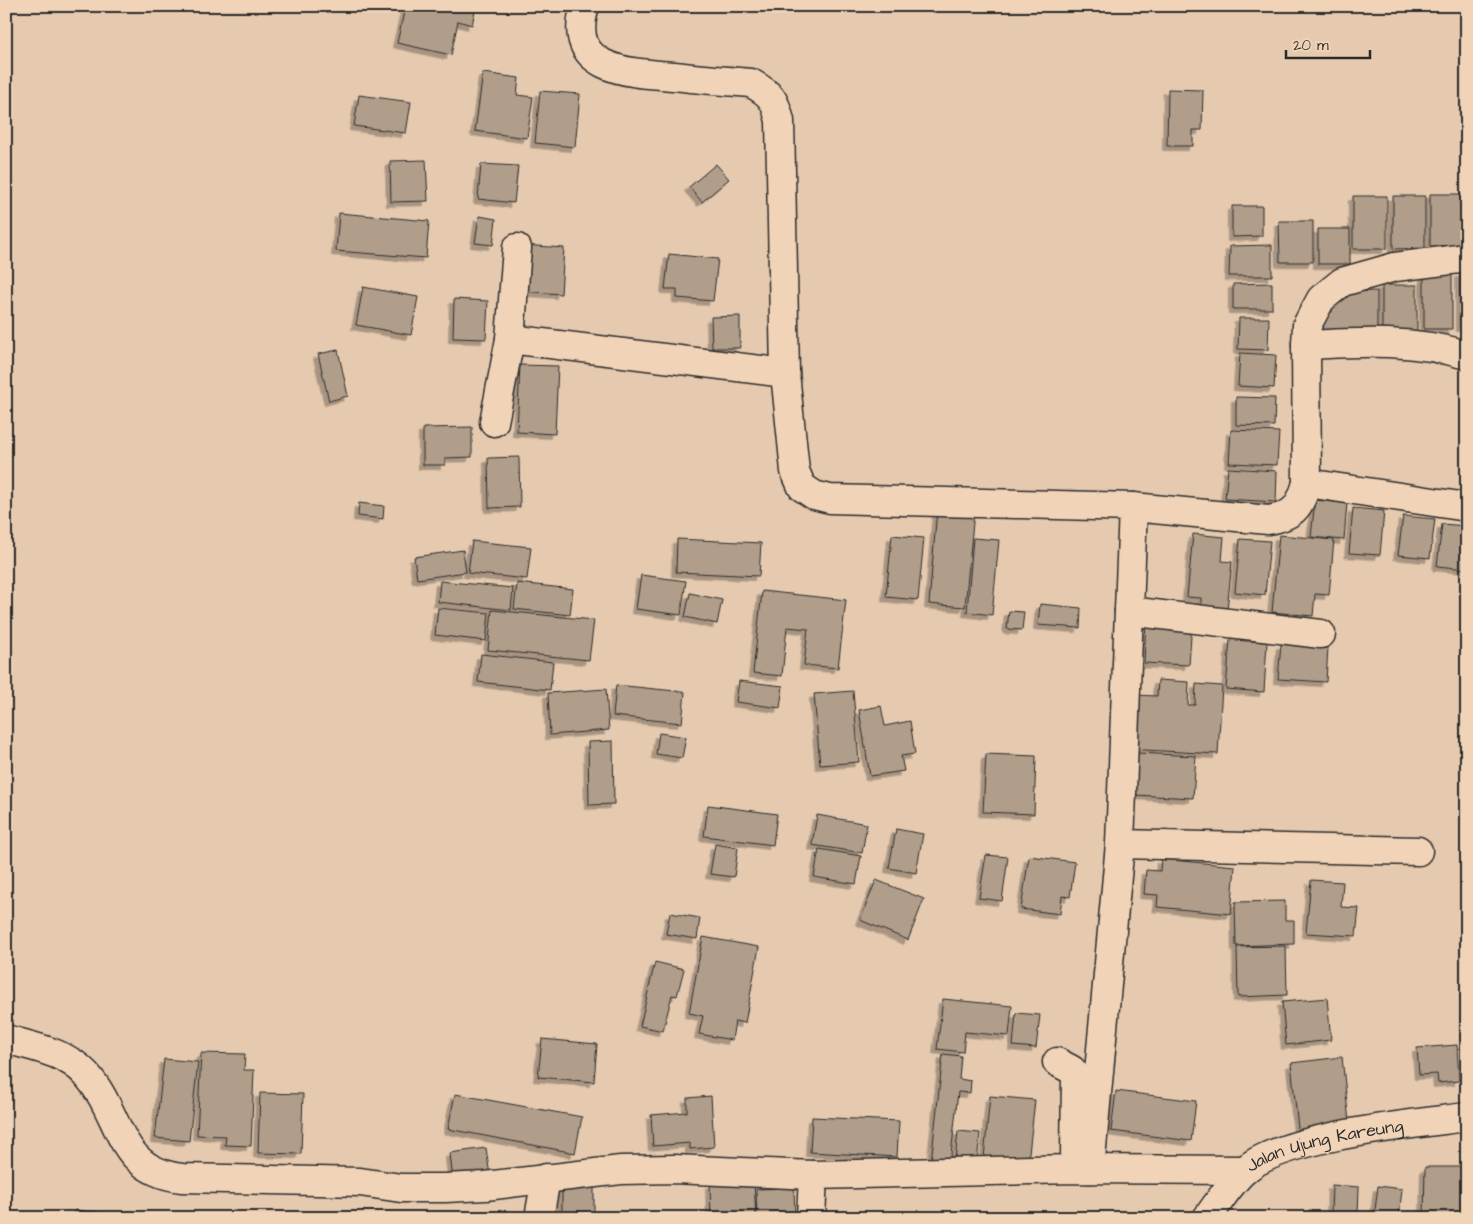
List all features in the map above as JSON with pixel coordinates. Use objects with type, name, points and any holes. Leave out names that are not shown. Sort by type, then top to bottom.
[{"type":"street","points":[[585,6],[580,31],[586,48],[596,59],[616,70],[751,83],[768,93],[776,105],[780,121],[784,373],[795,471],[802,487],[814,495],[830,499],[1133,507],[1243,518],[1284,518],[1296,509],[1302,500],[1307,483],[1307,325],[1321,299],[1342,282],[1395,267],[1467,258]]},
{"type":"street","points":[[494,422],[510,339],[517,248]]},
{"type":"street","points":[[510,339],[784,373]]},
{"type":"street","points":[[1306,345],[1380,341],[1445,349],[1467,355]]},
{"type":"street","points":[[1307,483],[1467,507]]},
{"type":"street","points":[[1082,1169],[1120,844],[1133,507]]},
{"type":"street","points":[[1129,611],[1321,634]]},
{"type":"street","points":[[1120,844],[1418,851]]},
{"type":"street","points":[[6,1039],[47,1051],[70,1061],[86,1074],[129,1149],[141,1163],[166,1176],[360,1182],[401,1188],[485,1186],[621,1170],[674,1169],[813,1175],[1082,1169],[1245,1170]]},
{"type":"street","points":[[1056,1062],[1072,1070],[1076,1076],[1082,1169]]},
{"type":"street","name":"Jalan Ujung Kareung","points":[[1206,1218],[1245,1170],[1262,1158],[1304,1144],[1392,1127],[1467,1117]]},
{"type":"street","points":[[811,1218],[813,1175]]},
{"type":"street","points":[[539,1218],[546,1178]]},
{"type":"building","points":[[397,6],[476,6],[472,25],[458,21],[451,55],[397,43],[405,8]]},
{"type":"building","points":[[483,73],[519,78],[517,95],[533,97],[527,138],[475,131]]},
{"type":"building","points":[[1168,89],[1203,90],[1202,130],[1193,130],[1193,146],[1167,146]]},
{"type":"building","points":[[540,91],[580,94],[575,147],[535,143]]},
{"type":"building","points":[[359,95],[411,102],[406,133],[354,126]]},
{"type":"building","points":[[426,160],[428,201],[391,202],[390,161]]},
{"type":"building","points":[[481,164],[518,166],[514,203],[478,199]]},
{"type":"building","points":[[716,164],[729,179],[702,202],[689,187]]},
{"type":"building","points":[[1430,194],[1462,194],[1462,245],[1430,246]]},
{"type":"building","points":[[1353,196],[1387,196],[1387,249],[1353,249]]},
{"type":"building","points":[[1393,196],[1425,196],[1425,248],[1393,249]]},
{"type":"building","points":[[1232,206],[1262,206],[1262,236],[1232,237]]},
{"type":"building","points":[[339,213],[429,221],[426,258],[336,251]]},
{"type":"building","points":[[479,216],[496,219],[493,245],[475,243]]},
{"type":"building","points":[[1279,221],[1313,221],[1313,262],[1280,262]]},
{"type":"building","points":[[1318,229],[1350,229],[1350,264],[1318,264]]},
{"type":"building","points":[[523,245],[564,248],[561,294],[520,291]]},
{"type":"building","points":[[1272,245],[1272,276],[1229,276],[1230,246]]},
{"type":"building","points":[[669,254],[718,259],[713,301],[677,298],[677,289],[665,289]]},
{"type":"building","points":[[1452,273],[1452,329],[1424,329],[1424,274]]},
{"type":"building","points":[[1460,273],[1467,273],[1467,327],[1460,327]]},
{"type":"building","points":[[1272,283],[1272,309],[1233,309],[1233,284]]},
{"type":"building","points":[[1382,285],[1417,285],[1417,332],[1382,332]]},
{"type":"building","points":[[363,287],[418,297],[411,335],[356,325]]},
{"type":"building","points":[[1377,291],[1377,333],[1320,333],[1319,312],[1332,312],[1332,292]]},
{"type":"building","points":[[454,299],[488,301],[486,339],[453,338]]},
{"type":"building","points":[[740,316],[740,348],[712,348],[711,317]]},
{"type":"building","points":[[1239,318],[1269,318],[1268,350],[1238,349]]},
{"type":"building","points":[[338,350],[348,396],[329,401],[318,354]]},
{"type":"building","points":[[1240,353],[1276,355],[1274,388],[1238,386]]},
{"type":"building","points":[[520,365],[558,366],[555,434],[517,432]]},
{"type":"building","points":[[1236,397],[1275,398],[1274,426],[1236,425]]},
{"type":"building","points":[[472,427],[472,457],[445,458],[445,465],[423,465],[423,428]]},
{"type":"building","points":[[1231,430],[1279,432],[1277,465],[1229,463]]},
{"type":"building","points":[[519,457],[520,507],[489,508],[488,458]]},
{"type":"building","points":[[1228,468],[1277,471],[1276,502],[1225,499]]},
{"type":"building","points":[[1315,500],[1347,503],[1344,540],[1311,537]]},
{"type":"building","points":[[359,503],[384,506],[383,519],[358,516]]},
{"type":"building","points":[[1353,508],[1384,511],[1380,555],[1349,553]]},
{"type":"building","points":[[937,509],[974,512],[965,607],[929,604]]},
{"type":"building","points":[[1403,516],[1435,519],[1430,558],[1398,555]]},
{"type":"building","points":[[1442,524],[1467,526],[1467,569],[1437,566]]},
{"type":"building","points":[[1193,534],[1224,537],[1222,561],[1232,562],[1227,610],[1201,608],[1201,598],[1187,597]]},
{"type":"building","points":[[892,535],[924,538],[918,600],[886,597]]},
{"type":"building","points":[[1279,535],[1334,540],[1329,595],[1315,594],[1313,616],[1272,612]]},
{"type":"building","points":[[973,538],[999,540],[992,615],[967,612]]},
{"type":"building","points":[[677,539],[761,543],[759,576],[676,572]]},
{"type":"building","points":[[1240,539],[1270,541],[1265,595],[1235,592]]},
{"type":"building","points":[[472,541],[531,547],[527,579],[468,573]]},
{"type":"building","points":[[463,550],[466,572],[417,579],[414,557]]},
{"type":"building","points":[[641,575],[686,581],[681,615],[636,609]]},
{"type":"building","points":[[440,581],[513,588],[511,610],[438,602]]},
{"type":"building","points":[[517,583],[573,589],[570,615],[514,609]]},
{"type":"building","points":[[762,591],[846,600],[838,668],[804,665],[808,629],[787,627],[782,676],[753,673]]},
{"type":"building","points":[[690,593],[722,600],[717,624],[685,617]]},
{"type":"building","points":[[1040,604],[1081,608],[1080,628],[1038,625]]},
{"type":"building","points":[[438,608],[489,613],[486,641],[435,635]]},
{"type":"building","points":[[492,610],[594,620],[589,660],[488,650]]},
{"type":"building","points":[[1009,611],[1024,612],[1022,630],[1007,629]]},
{"type":"building","points":[[1146,620],[1192,622],[1189,665],[1144,663]]},
{"type":"building","points":[[1230,640],[1267,642],[1264,692],[1226,689]]},
{"type":"building","points":[[1281,644],[1328,647],[1326,682],[1278,679]]},
{"type":"building","points":[[481,654],[553,662],[550,690],[478,682]]},
{"type":"building","points":[[1158,680],[1189,682],[1188,705],[1195,705],[1196,684],[1222,686],[1218,754],[1126,749],[1134,695],[1157,696]]},
{"type":"building","points":[[739,681],[783,686],[780,708],[736,702]]},
{"type":"building","points":[[616,685],[685,692],[682,723],[613,716]]},
{"type":"building","points":[[606,689],[609,730],[550,735],[548,693]]},
{"type":"building","points":[[853,691],[859,762],[820,765],[814,694]]},
{"type":"building","points":[[881,706],[885,726],[910,721],[915,754],[901,756],[904,771],[870,776],[859,710]]},
{"type":"building","points":[[659,733],[686,737],[682,758],[656,754]]},
{"type":"building","points":[[613,741],[614,804],[589,805],[588,742]]},
{"type":"building","points":[[1137,753],[1196,756],[1193,798],[1135,795]]},
{"type":"building","points":[[986,754],[1036,756],[1034,814],[983,812]]},
{"type":"building","points":[[708,805],[777,814],[773,845],[704,836]]},
{"type":"building","points":[[817,815],[867,824],[862,853],[812,845]]},
{"type":"building","points":[[896,829],[923,834],[916,873],[889,868]]},
{"type":"building","points":[[715,844],[738,848],[734,877],[710,874]]},
{"type":"building","points":[[819,849],[861,856],[856,884],[814,877]]},
{"type":"building","points":[[986,855],[1008,857],[1002,901],[979,898]]},
{"type":"building","points":[[1029,856],[1075,862],[1070,897],[1062,896],[1060,914],[1021,909]]},
{"type":"building","points":[[1161,859],[1235,866],[1231,914],[1157,907],[1158,895],[1144,894],[1146,870],[1160,871]]},
{"type":"building","points":[[876,880],[924,899],[908,940],[860,920]]},
{"type":"building","points":[[1311,880],[1343,882],[1341,907],[1359,908],[1356,936],[1306,933]]},
{"type":"building","points":[[1285,901],[1285,920],[1294,920],[1294,944],[1236,946],[1235,902]]},
{"type":"building","points":[[670,913],[700,918],[697,939],[666,934]]},
{"type":"building","points":[[703,937],[759,947],[745,1023],[735,1021],[732,1040],[699,1034],[703,1016],[689,1013]]},
{"type":"building","points":[[1286,946],[1287,995],[1238,997],[1237,947]]},
{"type":"building","points":[[655,962],[684,969],[677,996],[672,995],[663,1031],[640,1026]]},
{"type":"building","points":[[1327,998],[1331,1040],[1286,1045],[1282,1002]]},
{"type":"building","points":[[943,999],[1012,1006],[1009,1036],[965,1032],[963,1052],[937,1049]]},
{"type":"building","points":[[1016,1013],[1040,1015],[1036,1048],[1013,1046]]},
{"type":"building","points":[[542,1039],[597,1044],[594,1082],[538,1077]]},
{"type":"building","points":[[1457,1045],[1459,1081],[1438,1083],[1437,1074],[1419,1075],[1417,1048]]},
{"type":"building","points":[[201,1053],[245,1054],[244,1070],[254,1070],[251,1146],[225,1145],[226,1136],[197,1135]]},
{"type":"building","points":[[943,1054],[961,1056],[959,1079],[971,1081],[970,1093],[958,1092],[950,1164],[931,1162]]},
{"type":"building","points":[[1342,1057],[1350,1131],[1299,1137],[1291,1063]]},
{"type":"building","points":[[164,1059],[198,1062],[189,1141],[155,1138]]},
{"type":"building","points":[[1116,1091],[1196,1101],[1191,1141],[1111,1131]]},
{"type":"building","points":[[260,1093],[303,1094],[301,1154],[258,1153]]},
{"type":"building","points":[[455,1094],[582,1117],[575,1153],[448,1129]]},
{"type":"building","points":[[711,1096],[714,1147],[690,1149],[690,1143],[653,1146],[651,1115],[687,1112],[687,1098]]},
{"type":"building","points":[[990,1096],[1035,1100],[1028,1162],[984,1158]]},
{"type":"building","points":[[812,1117],[899,1121],[897,1157],[810,1152]]},
{"type":"building","points":[[958,1131],[980,1133],[977,1163],[955,1161]]},
{"type":"building","points":[[486,1148],[490,1176],[453,1181],[450,1153]]},
{"type":"building","points":[[1425,1167],[1467,1167],[1467,1218],[1424,1218]]},
{"type":"building","points":[[754,1182],[756,1218],[711,1218],[710,1184]]},
{"type":"building","points":[[1332,1185],[1359,1187],[1358,1215],[1331,1214]]},
{"type":"building","points":[[594,1186],[594,1218],[562,1218],[562,1187]]},
{"type":"building","points":[[1378,1186],[1402,1189],[1399,1218],[1374,1218]]},
{"type":"building","points":[[794,1188],[795,1218],[757,1218],[756,1189]]},
{"type":"building","points":[[75,1210],[127,1215],[127,1218],[74,1218]]},
{"type":"building","points":[[189,1214],[225,1216],[224,1218],[188,1218]]},
{"type":"building","points":[[1027,1214],[1094,1217],[1027,1218]]}]
